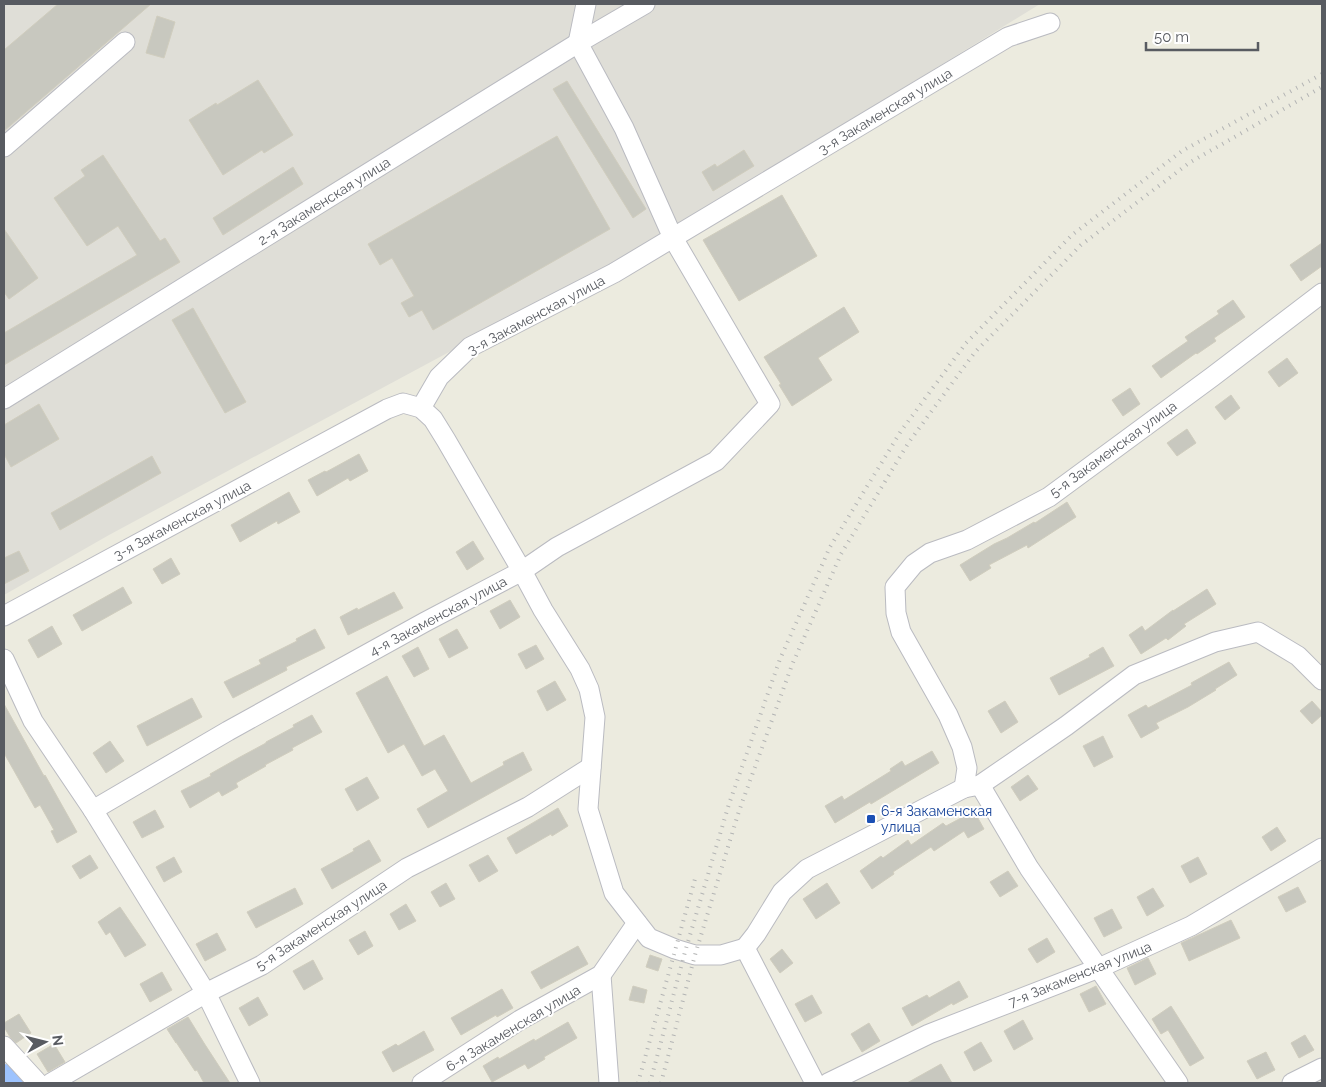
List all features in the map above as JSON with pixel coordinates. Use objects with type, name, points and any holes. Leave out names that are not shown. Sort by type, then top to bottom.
[{"type":"street","points":[[586,4],[578,43],[624,128],[673,238]]},
{"type":"street","name":"2-я Закаменская улица","points":[[4,399],[641,5]]},
{"type":"street","name":"3-я Закаменская улица","points":[[4,616],[387,409],[403,403],[420,408],[439,377],[470,348],[614,274],[1008,38],[1050,23]]},
{"type":"street","points":[[4,147],[125,42]]},
{"type":"street","name":"4-я Закаменская улица","points":[[93,810],[228,731],[522,570],[557,547],[716,461],[770,404],[673,238]]},
{"type":"street","name":"5-я Закаменская улица","points":[[972,786],[962,747],[948,715],[901,632],[896,613],[895,587],[914,564],[930,553],[967,540],[1049,497],[1322,293]]},
{"type":"street","points":[[420,408],[437,426],[522,570],[543,610],[580,669],[589,690],[595,717],[588,809],[614,893],[649,938],[695,955],[721,955],[745,948],[782,892],[807,869],[972,786],[1066,726],[1134,675],[1214,642],[1258,632],[1298,656],[1322,680]]},
{"type":"street","points":[[4,658],[33,721],[93,810],[206,993],[250,1083]]},
{"type":"street","name":"5-я Закаменская улица","points":[[51,1083],[206,993],[262,965],[407,868],[528,807],[591,768]]},
{"type":"street","points":[[972,786],[1178,1083]]},
{"type":"street","name":"7-я Закаменская улица","points":[[828,1083],[929,1034],[1099,968],[1192,926],[1322,848]]},
{"type":"street","name":"6-я Закаменская улица","points":[[422,1083],[520,1020],[601,975],[637,923]]},
{"type":"street","points":[[745,948],[815,1083]]},
{"type":"street","points":[[601,975],[609,1083]]},
{"type":"street","points":[[4,1046],[38,1083]]},
{"type":"street","points":[[1292,1083],[1322,1068]]},
{"type":"shaded area","points":[[4,4],[1040,4],[657,240],[109,535],[4,595]]},
{"type":"building","points":[[58,4],[151,4],[4,131],[4,50]]},
{"type":"building","points":[[157,16],[175,22],[164,58],[146,53]]},
{"type":"building","points":[[258,80],[293,135],[264,153],[262,150],[223,175],[189,120]]},
{"type":"building","points":[[567,81],[646,209],[633,218],[553,89]]},
{"type":"building","points":[[557,136],[610,229],[433,330],[422,310],[409,317],[401,303],[414,296],[392,258],[380,265],[368,244]]},
{"type":"building","points":[[744,150],[754,166],[713,191],[702,172],[715,164],[717,167]]},
{"type":"building","points":[[103,155],[160,241],[165,238],[180,262],[4,365],[4,333],[137,255],[118,226],[87,246],[54,198],[85,176],[81,170]]},
{"type":"building","points":[[293,167],[303,184],[223,235],[213,218]]},
{"type":"building","points":[[782,195],[817,256],[739,301],[703,240]]},
{"type":"building","points":[[4,229],[38,278],[9,299],[4,292]]},
{"type":"building","points":[[1322,243],[1322,266],[1301,281],[1290,265]]},
{"type":"building","points":[[1233,300],[1245,317],[1214,338],[1216,341],[1161,378],[1152,366],[1188,341],[1185,337],[1219,314],[1217,311]]},
{"type":"building","points":[[844,307],[859,332],[818,358],[832,380],[792,406],[764,357]]},
{"type":"building","points":[[193,308],[246,402],[225,413],[172,320]]},
{"type":"building","points":[[1287,358],[1298,373],[1279,387],[1268,372]]},
{"type":"building","points":[[1130,388],[1140,404],[1123,416],[1112,400]]},
{"type":"building","points":[[1231,395],[1240,408],[1225,420],[1215,407]]},
{"type":"building","points":[[39,404],[59,439],[11,467],[4,454],[4,425]]},
{"type":"building","points":[[1187,429],[1196,443],[1177,456],[1167,443]]},
{"type":"building","points":[[359,454],[368,471],[350,481],[348,478],[317,496],[308,480]]},
{"type":"building","points":[[152,456],[161,473],[60,530],[51,513]]},
{"type":"building","points":[[289,492],[300,512],[278,524],[277,521],[240,542],[231,525]]},
{"type":"building","points":[[1067,502],[1076,517],[1028,548],[1027,545],[989,565],[991,568],[970,581],[960,565],[994,544],[1035,523]]},
{"type":"building","points":[[473,541],[484,559],[467,570],[456,552]]},
{"type":"building","points":[[19,551],[29,571],[4,584],[4,558]]},
{"type":"building","points":[[171,558],[180,574],[162,584],[153,569]]},
{"type":"building","points":[[123,587],[132,603],[82,631],[73,615]]},
{"type":"building","points":[[1207,589],[1216,604],[1184,624],[1186,626],[1168,640],[1166,638],[1141,654],[1129,635],[1142,626],[1145,631],[1173,610]]},
{"type":"building","points":[[394,592],[403,608],[348,635],[340,617]]},
{"type":"building","points":[[510,600],[520,617],[500,629],[490,611]]},
{"type":"building","points":[[52,626],[62,644],[38,658],[28,640]]},
{"type":"building","points":[[315,629],[325,648],[286,667],[287,670],[233,698],[224,682],[261,664],[259,660],[297,641],[296,639]]},
{"type":"building","points":[[457,629],[468,648],[449,658],[439,639]]},
{"type":"building","points":[[536,645],[544,659],[526,669],[518,654]]},
{"type":"building","points":[[418,647],[429,669],[414,677],[402,656]]},
{"type":"building","points":[[1103,647],[1114,666],[1059,695],[1050,678],[1090,657],[1089,655]]},
{"type":"building","points":[[1229,662],[1237,675],[1188,707],[1156,723],[1159,728],[1141,738],[1128,715],[1146,705],[1148,708],[1192,685],[1191,683]]},
{"type":"building","points":[[387,676],[424,746],[444,735],[471,783],[504,765],[503,762],[523,752],[532,770],[428,828],[417,809],[448,791],[435,769],[422,776],[404,744],[388,753],[356,693]]},
{"type":"building","points":[[555,681],[566,700],[547,711],[537,691]]},
{"type":"building","points":[[192,698],[202,717],[147,746],[137,726]]},
{"type":"building","points":[[1005,701],[1018,722],[1001,733],[988,711]]},
{"type":"building","points":[[1312,701],[1322,712],[1322,715],[1312,724],[1300,711]]},
{"type":"building","points":[[4,704],[77,832],[57,843],[51,831],[54,830],[40,805],[35,808],[4,753]]},
{"type":"building","points":[[312,715],[322,732],[292,748],[293,750],[236,783],[238,787],[222,796],[219,791],[190,808],[181,791],[211,776],[210,774]]},
{"type":"building","points":[[1103,736],[1113,757],[1094,767],[1083,746]]},
{"type":"building","points":[[110,741],[124,761],[106,773],[93,753]]},
{"type":"building","points":[[932,751],[939,763],[871,804],[870,802],[835,823],[825,806],[842,796],[844,800],[891,771],[890,769],[902,761],[905,766]]},
{"type":"building","points":[[1028,775],[1038,789],[1020,801],[1011,787]]},
{"type":"building","points":[[367,777],[379,798],[357,811],[345,789]]},
{"type":"building","points":[[558,808],[568,826],[516,854],[507,838]]},
{"type":"building","points":[[155,810],[164,827],[142,838],[133,822]]},
{"type":"building","points":[[974,811],[984,829],[968,838],[964,831],[934,851],[931,847],[893,872],[894,874],[872,889],[860,871],[881,856],[883,858],[908,840],[911,845],[943,823],[946,826]]},
{"type":"building","points":[[1277,827],[1286,841],[1271,851],[1262,837]]},
{"type":"building","points":[[369,840],[381,861],[332,889],[321,869],[354,851],[353,849]]},
{"type":"building","points":[[90,855],[98,868],[80,879],[72,866]]},
{"type":"building","points":[[488,855],[498,871],[479,882],[469,865]]},
{"type":"building","points":[[174,857],[182,872],[164,882],[156,867]]},
{"type":"building","points":[[1198,857],[1207,874],[1190,883],[1181,866]]},
{"type":"building","points":[[1008,871],[1018,886],[1000,897],[990,882]]},
{"type":"building","points":[[446,883],[455,899],[440,907],[431,892]]},
{"type":"building","points":[[827,883],[840,903],[816,919],[803,899]]},
{"type":"building","points":[[1298,887],[1306,902],[1286,912],[1278,897]]},
{"type":"building","points":[[295,888],[303,904],[256,928],[247,912]]},
{"type":"building","points":[[1153,888],[1164,906],[1147,916],[1137,897]]},
{"type":"building","points":[[406,904],[416,921],[399,930],[390,914]]},
{"type":"building","points":[[120,907],[146,945],[125,957],[110,932],[106,935],[98,922]]},
{"type":"building","points":[[1112,909],[1122,928],[1104,937],[1094,918]]},
{"type":"building","points":[[1231,920],[1240,938],[1189,961],[1181,943]]},
{"type":"building","points":[[365,931],[373,946],[358,955],[349,940]]},
{"type":"building","points":[[217,933],[226,950],[205,961],[196,944]]},
{"type":"building","points":[[1047,938],[1055,952],[1037,963],[1028,949]]},
{"type":"building","points":[[578,946],[588,964],[541,989],[531,972]]},
{"type":"building","points":[[782,949],[793,963],[780,973],[770,959]]},
{"type":"building","points":[[650,955],[662,959],[658,971],[646,967]]},
{"type":"building","points":[[1148,958],[1156,974],[1135,985],[1127,968]]},
{"type":"building","points":[[313,960],[323,979],[304,990],[293,971]]},
{"type":"building","points":[[162,972],[172,990],[150,1002],[140,984]]},
{"type":"building","points":[[959,981],[968,997],[953,1005],[952,1003],[912,1026],[902,1008],[927,995],[929,998]]},
{"type":"building","points":[[633,986],[647,990],[644,1003],[629,1000]]},
{"type":"building","points":[[1096,986],[1106,1004],[1089,1012],[1080,994]]},
{"type":"building","points":[[502,989],[513,1008],[497,1017],[496,1015],[461,1035],[451,1018]]},
{"type":"building","points":[[812,995],[822,1013],[805,1022],[795,1004]]},
{"type":"building","points":[[258,997],[268,1015],[249,1026],[239,1008]]},
{"type":"building","points":[[1171,1006],[1204,1058],[1190,1066],[1168,1030],[1161,1034],[1152,1019]]},
{"type":"building","points":[[19,1014],[31,1033],[16,1043],[4,1027],[4,1023]]},
{"type":"building","points":[[188,1017],[230,1083],[204,1083],[197,1070],[195,1071],[167,1029]]},
{"type":"building","points":[[1023,1020],[1033,1039],[1014,1050],[1004,1031]]},
{"type":"building","points":[[568,1022],[577,1038],[544,1057],[545,1059],[528,1069],[525,1064],[492,1082],[483,1066],[534,1039],[535,1041]]},
{"type":"building","points":[[869,1023],[880,1041],[862,1052],[851,1034]]},
{"type":"building","points":[[424,1031],[434,1050],[393,1072],[382,1052],[396,1044],[398,1046]]},
{"type":"building","points":[[1305,1035],[1314,1050],[1299,1058],[1291,1043]]},
{"type":"building","points":[[981,1042],[992,1061],[974,1071],[964,1052]]},
{"type":"building","points":[[54,1044],[65,1062],[48,1072],[37,1054]]},
{"type":"building","points":[[1266,1052],[1275,1070],[1257,1079],[1247,1061]]},
{"type":"building","points":[[941,1064],[952,1083],[907,1083]]},
{"type":"waterway","points":[[4,1078],[9,1083]]},
{"type":"railway","points":[[650,1083],[685,952],[729,804],[780,659],[830,547],[901,431],[966,343],[1072,235],[1182,151],[1322,74]]},
{"type":"railway","points":[[661,1083],[695,955],[739,811],[792,665],[841,554],[909,442],[975,352],[1081,245],[1189,163],[1322,87]]},
{"type":"railway","points":[[638,1083],[695,879]]},
{"type":"place","name":"6-я Закаменская улица","points":[[871,819]]}]
